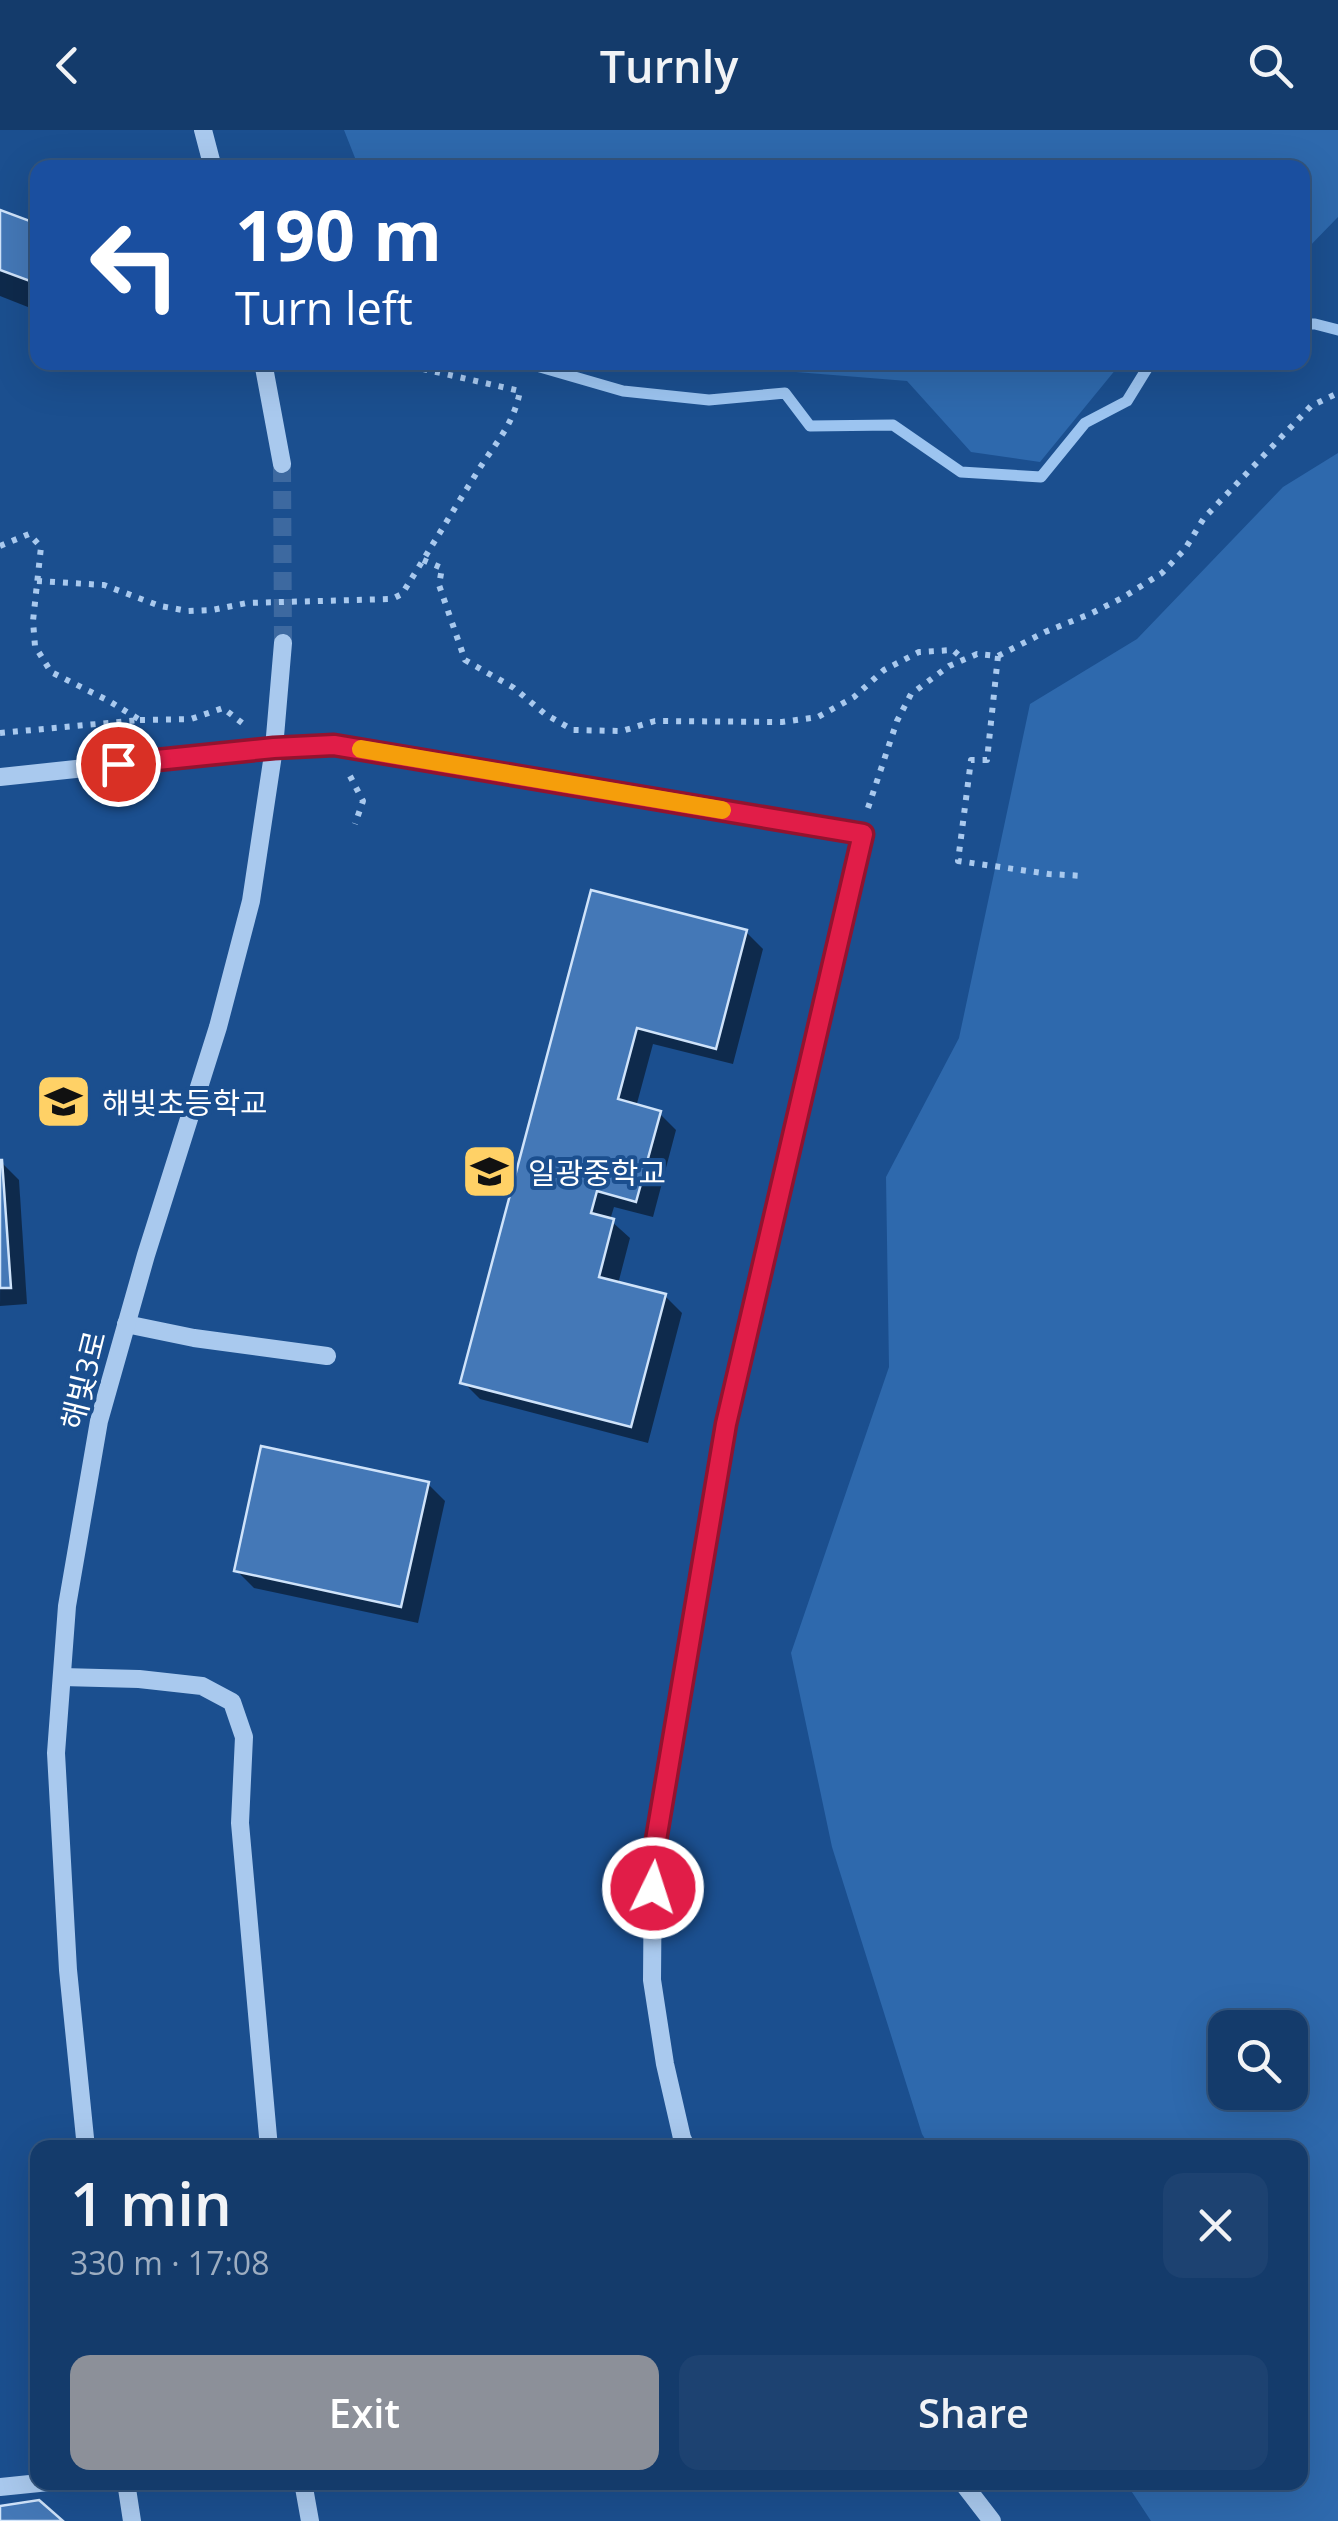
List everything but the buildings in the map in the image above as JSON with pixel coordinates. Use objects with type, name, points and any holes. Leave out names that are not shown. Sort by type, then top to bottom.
[{"type":"street","points":[[203,130],[211,160]]},
{"type":"street","points":[[264,370],[282,464]]},
{"type":"street","name":"해빛3로","points":[[85,2140],[68,1970],[56,1753],[67,1606],[99,1421],[218,1027],[251,901],[274,748],[282,643]]},
{"type":"street","points":[[0,777],[334,745],[863,834],[726,1424],[653,1858],[652,1980],[665,2064],[683,2140]]},
{"type":"street","points":[[126,1324],[194,1338],[327,1356]]},
{"type":"street","points":[[62,1676],[202,1686],[232,1702],[244,1737],[240,1823],[268,2140]]},
{"type":"street","points":[[0,2487],[30,2484]]},
{"type":"street","points":[[127,2490],[132,2521]]},
{"type":"street","points":[[304,2490],[310,2521]]},
{"type":"street","points":[[968,2490],[992,2521]]},
{"type":"path","points":[[37,581],[104,585],[160,606],[188,610],[247,603],[392,599],[402,594],[480,467],[506,434],[520,392],[423,370]]},
{"type":"path","points":[[863,834],[897,721],[911,694],[949,666],[977,654],[998,656],[1122,598],[1162,573],[1185,549],[1204,518],[1311,406],[1338,394]]},
{"type":"path","points":[[0,546],[29,534],[41,547],[32,621],[36,646],[51,672],[140,720]]},
{"type":"path","points":[[423,560],[442,568],[439,585],[465,660],[514,688],[545,714],[573,730],[622,731],[655,721],[782,722],[818,717],[854,697],[884,670],[919,652],[953,650],[964,660]]},
{"type":"path","points":[[998,656],[987,760],[970,760],[958,862],[1084,876]]},
{"type":"path","points":[[0,733],[191,718],[223,708]]},
{"type":"path","points":[[334,745],[340,765],[354,781],[363,801],[355,824]]},
{"type":"shaded area","points":[[344,130],[1338,130],[1338,217],[1310,246],[1310,160],[356,160]]},
{"type":"shaded area","points":[[771,370],[1115,370],[1040,462],[971,452],[907,381]]},
{"type":"shaded area","points":[[1338,453],[1338,2521],[1151,2521],[1131,2490],[1308,2490],[1308,2140],[926,2140],[832,1847],[791,1653],[889,1367],[886,1177],[959,1038],[1030,704],[1137,639],[1283,487]]},
{"type":"waterway","points":[[1310,324],[1338,330]]},
{"type":"waterway","points":[[550,370],[623,391],[709,400],[785,393],[810,426],[893,425],[961,472],[1041,477],[1085,423],[1127,401],[1146,370]]},
{"type":"tunnel","points":[[282,464],[283,643]]},
{"type":"slow traffic","points":[[361,749],[722,810]]},
{"type":"place","name":"해빛초등학교","points":[[63,1102]]},
{"type":"place","name":"일광중학교","points":[[489,1172]]},
{"type":"route","points":[[118,764],[334,745],[863,834],[726,1424],[653,1858],[653,1888]]}]
